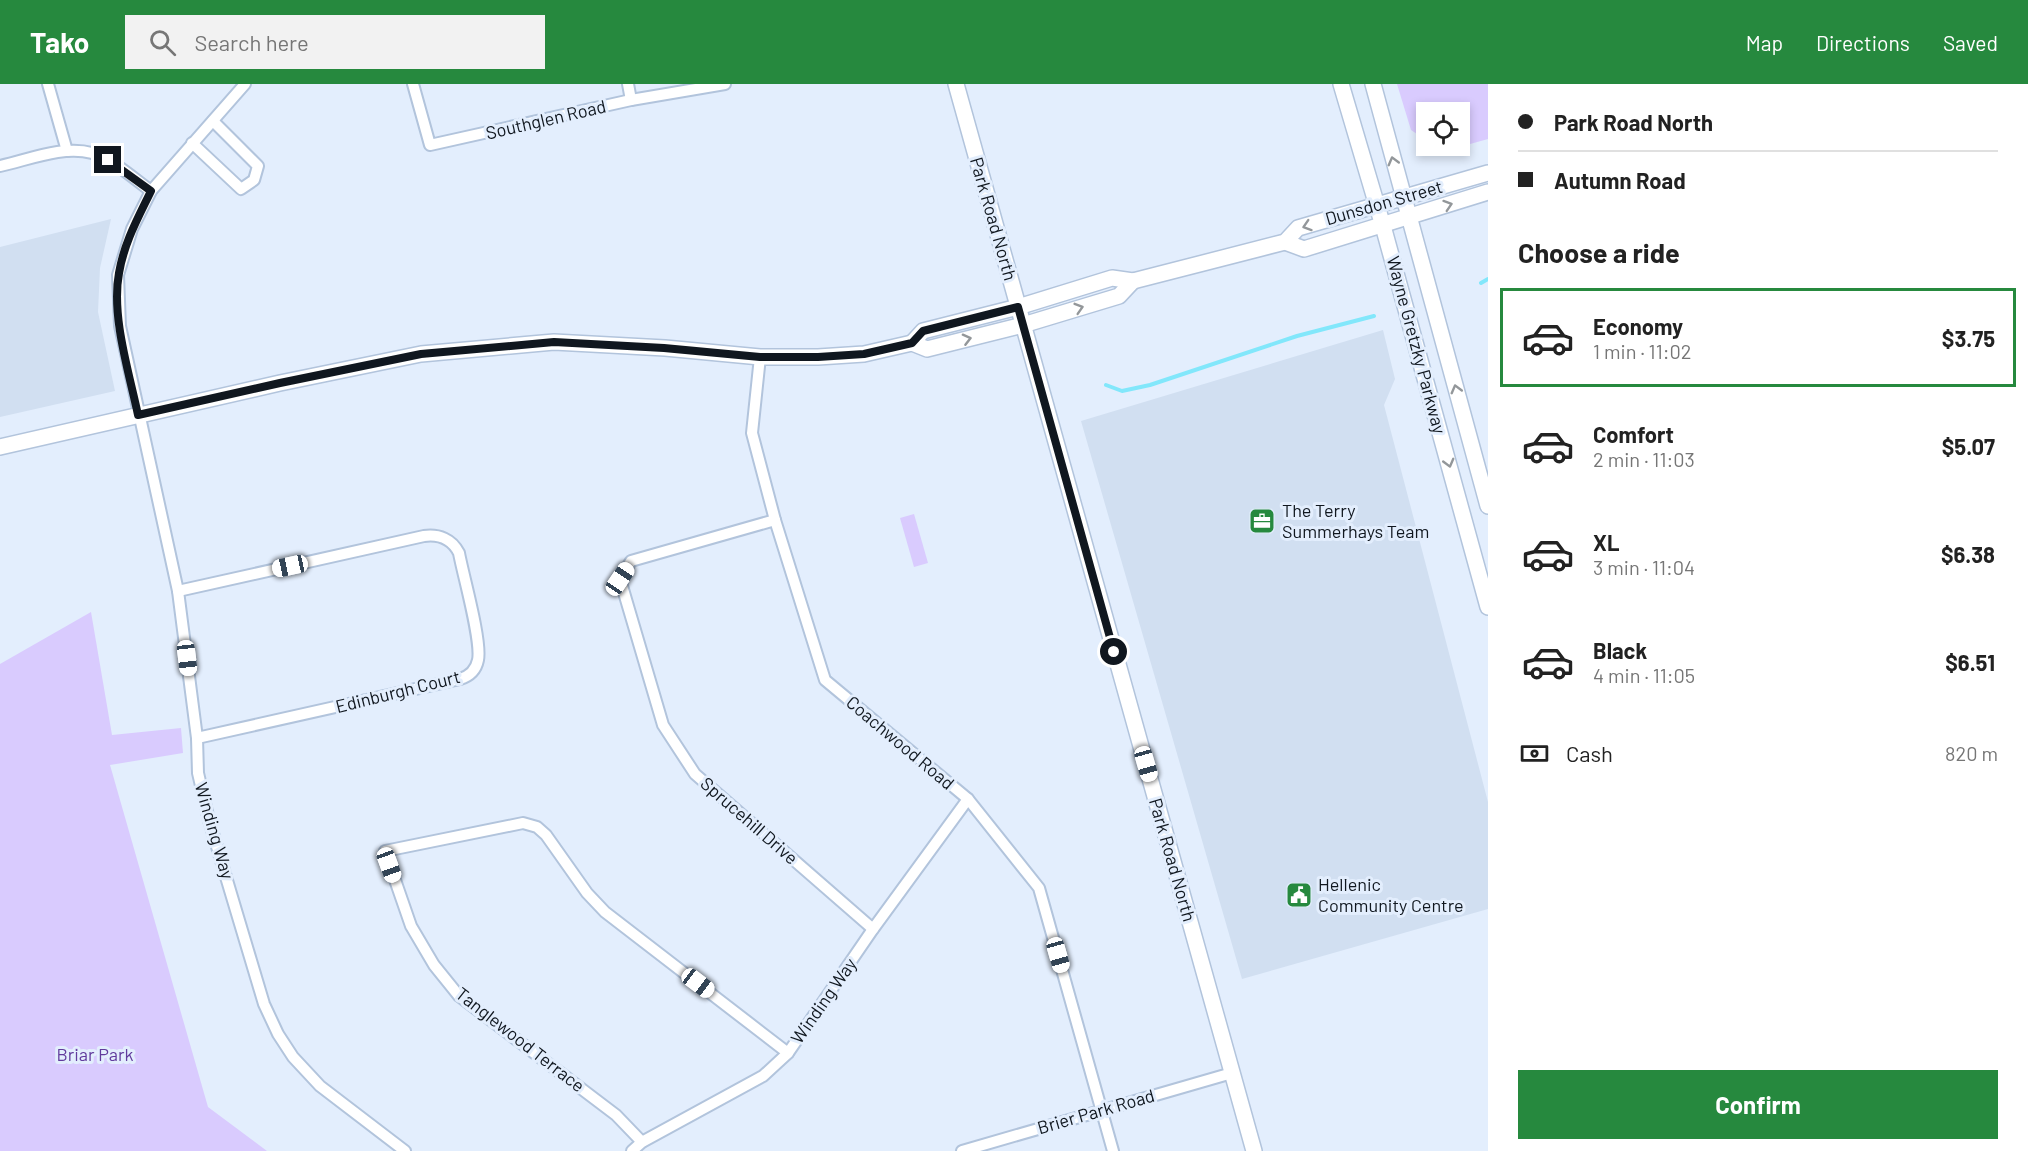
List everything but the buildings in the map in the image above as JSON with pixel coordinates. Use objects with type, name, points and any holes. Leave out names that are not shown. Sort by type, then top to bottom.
[{"type":"main road","name":"Park Road North","points":[[956,84],[1254,1151]]},
{"type":"main road","name":"Wayne Gretzky Parkway","points":[[1341,84],[1383,226],[1488,607]]},
{"type":"main road","name":"Wayne Gretzky Parkway","points":[[1373,84],[1488,506]]},
{"type":"main road","name":"Dunsdon Street","points":[[0,447],[280,383],[421,354],[554,342],[664,348],[760,357],[864,354],[912,343],[923,331],[1018,307],[1112,278],[1133,281],[1285,242],[1298,228],[1488,173]]},
{"type":"main road","name":"Dunsdon Street","points":[[1285,242],[1304,249],[1488,192]]},
{"type":"main road","name":"Dunsdon Street","points":[[912,343],[927,349],[1023,325],[1119,296],[1133,281]]},
{"type":"street","points":[[48,84],[67,151]]},
{"type":"street","name":"Winding Way","points":[[245,84],[151,191],[132,229],[118,275],[120,326],[178,591],[197,738],[198,773],[209,820],[264,1004],[278,1034],[293,1057],[320,1086],[405,1151]]},
{"type":"street","name":"Southglen Road","points":[[413,84],[430,146],[631,100],[724,84]]},
{"type":"street","points":[[628,84],[631,100]]},
{"type":"street","points":[[192,143],[241,189],[254,180],[258,166],[213,121]]},
{"type":"street","points":[[0,166],[67,151],[93,154],[108,160],[151,191]]},
{"type":"street","name":"Coachwood Road","points":[[760,357],[752,433],[775,520],[825,680],[968,799],[1039,888],[1113,1151]]},
{"type":"street","name":"Sprucehill Drive","points":[[775,520],[631,561],[620,579],[663,725],[695,774],[873,929]]},
{"type":"street","name":"Edinburgh Court","points":[[178,591],[424,536],[439,536],[456,546],[459,553],[479,649],[476,667],[469,675],[460,679],[197,738]]},
{"type":"street","name":"Winding Way","points":[[632,1151],[642,1142],[764,1076],[788,1053],[873,929],[968,799]]},
{"type":"street","name":"Tanglewood Terrace","points":[[642,1142],[615,1115],[459,996],[434,964],[411,926],[384,851],[523,823],[537,827],[546,835],[587,892],[605,912],[788,1053]]},
{"type":"street","name":"Brier Park Road","points":[[962,1151],[1232,1073]]},
{"type":"shaded area","points":[[111,219],[100,268],[98,312],[115,391],[0,417],[0,247]]},
{"type":"shaded area","points":[[1383,330],[1395,379],[1384,405],[1488,802],[1488,909],[1242,979],[1081,421]]},
{"type":"green space","points":[[1397,84],[1488,84],[1488,139],[1470,144],[1470,102],[1416,102],[1416,133],[1411,130]]},
{"type":"green space","points":[[914,514],[928,563],[914,567],[900,518]]},
{"type":"green space","name":"Briar Park","points":[[91,612],[112,735],[181,728],[183,753],[110,765],[208,1107],[267,1151],[0,1151],[0,664]]},
{"type":"waterway","points":[[1481,283],[1488,279]]},
{"type":"waterway","points":[[1106,385],[1122,391],[1150,385],[1297,336],[1374,316]]},
{"type":"place","name":"The Terry Summerhays Team","points":[[1262,521]]},
{"type":"place","name":"Hellenic Community Centre","points":[[1299,895]]},
{"type":"route","points":[[108,160],[151,191],[132,229],[118,275],[120,326],[138,415],[421,354],[554,342],[664,348],[760,357],[864,354],[912,343],[923,331],[1018,307],[1114,652]]}]
